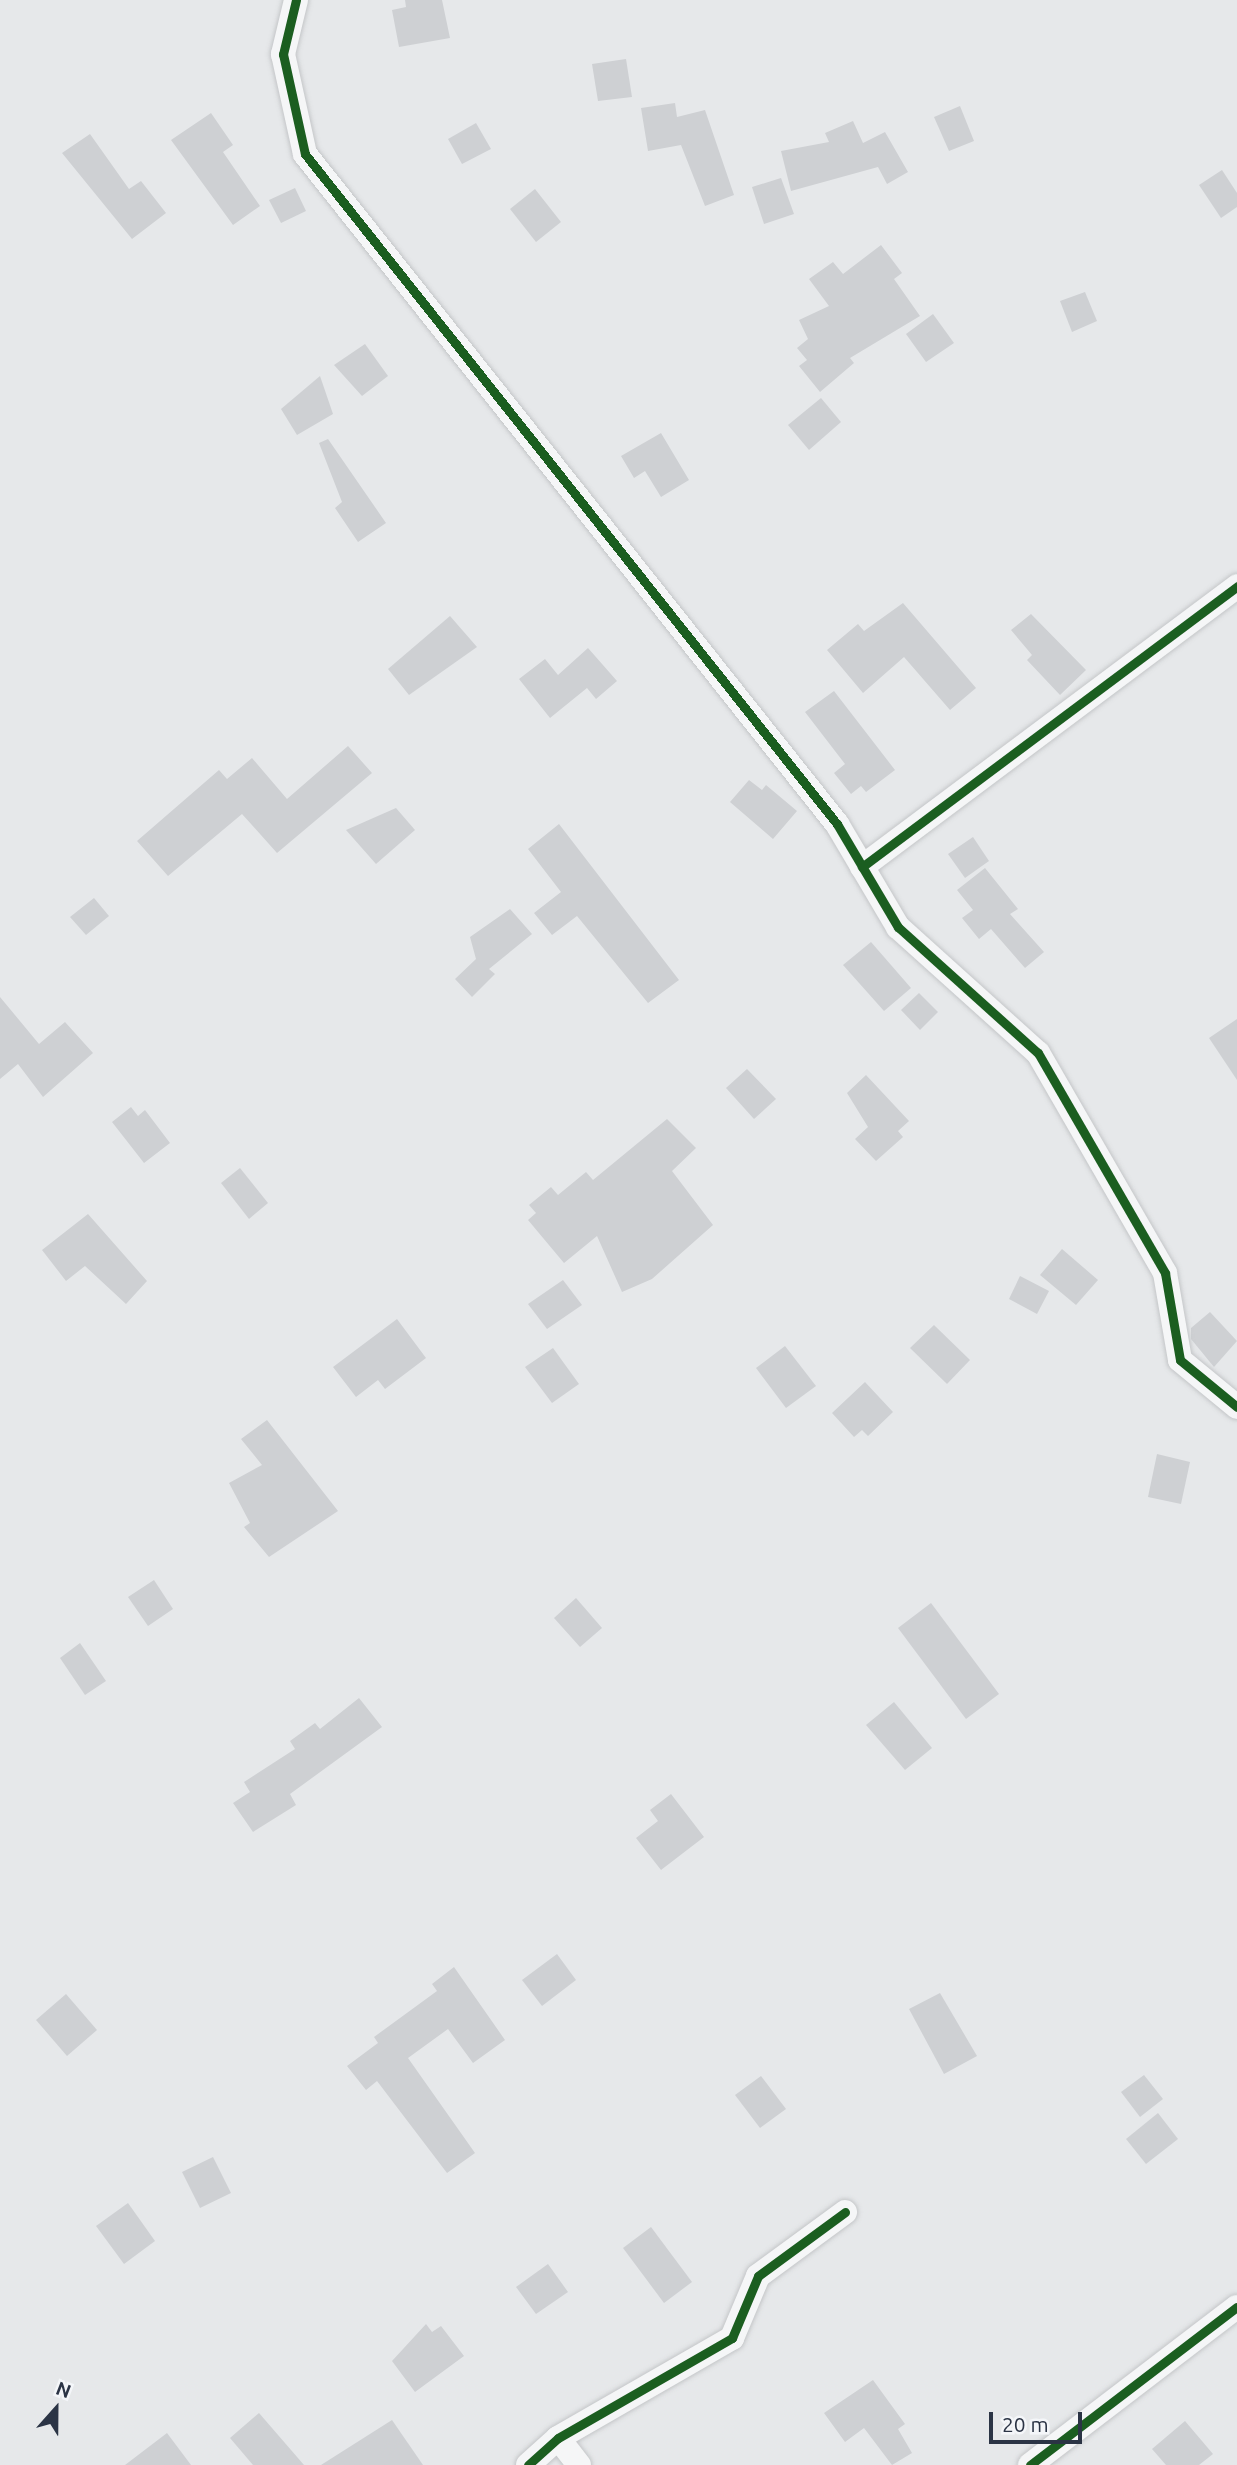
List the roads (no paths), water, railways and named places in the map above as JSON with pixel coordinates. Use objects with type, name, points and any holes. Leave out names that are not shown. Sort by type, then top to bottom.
[{"type":"street","points":[[296,0],[283,54],[305,154],[837,824],[898,927],[1038,1053],[1165,1273],[1180,1360],[1237,1407]]},
{"type":"street","points":[[862,867],[1237,586]]},
{"type":"street","points":[[528,2465],[558,2438],[732,2338],[758,2276],[845,2212]]},
{"type":"street","points":[[1030,2465],[1237,2307]]},
{"type":"street","points":[[558,2438],[579,2465]]}]
